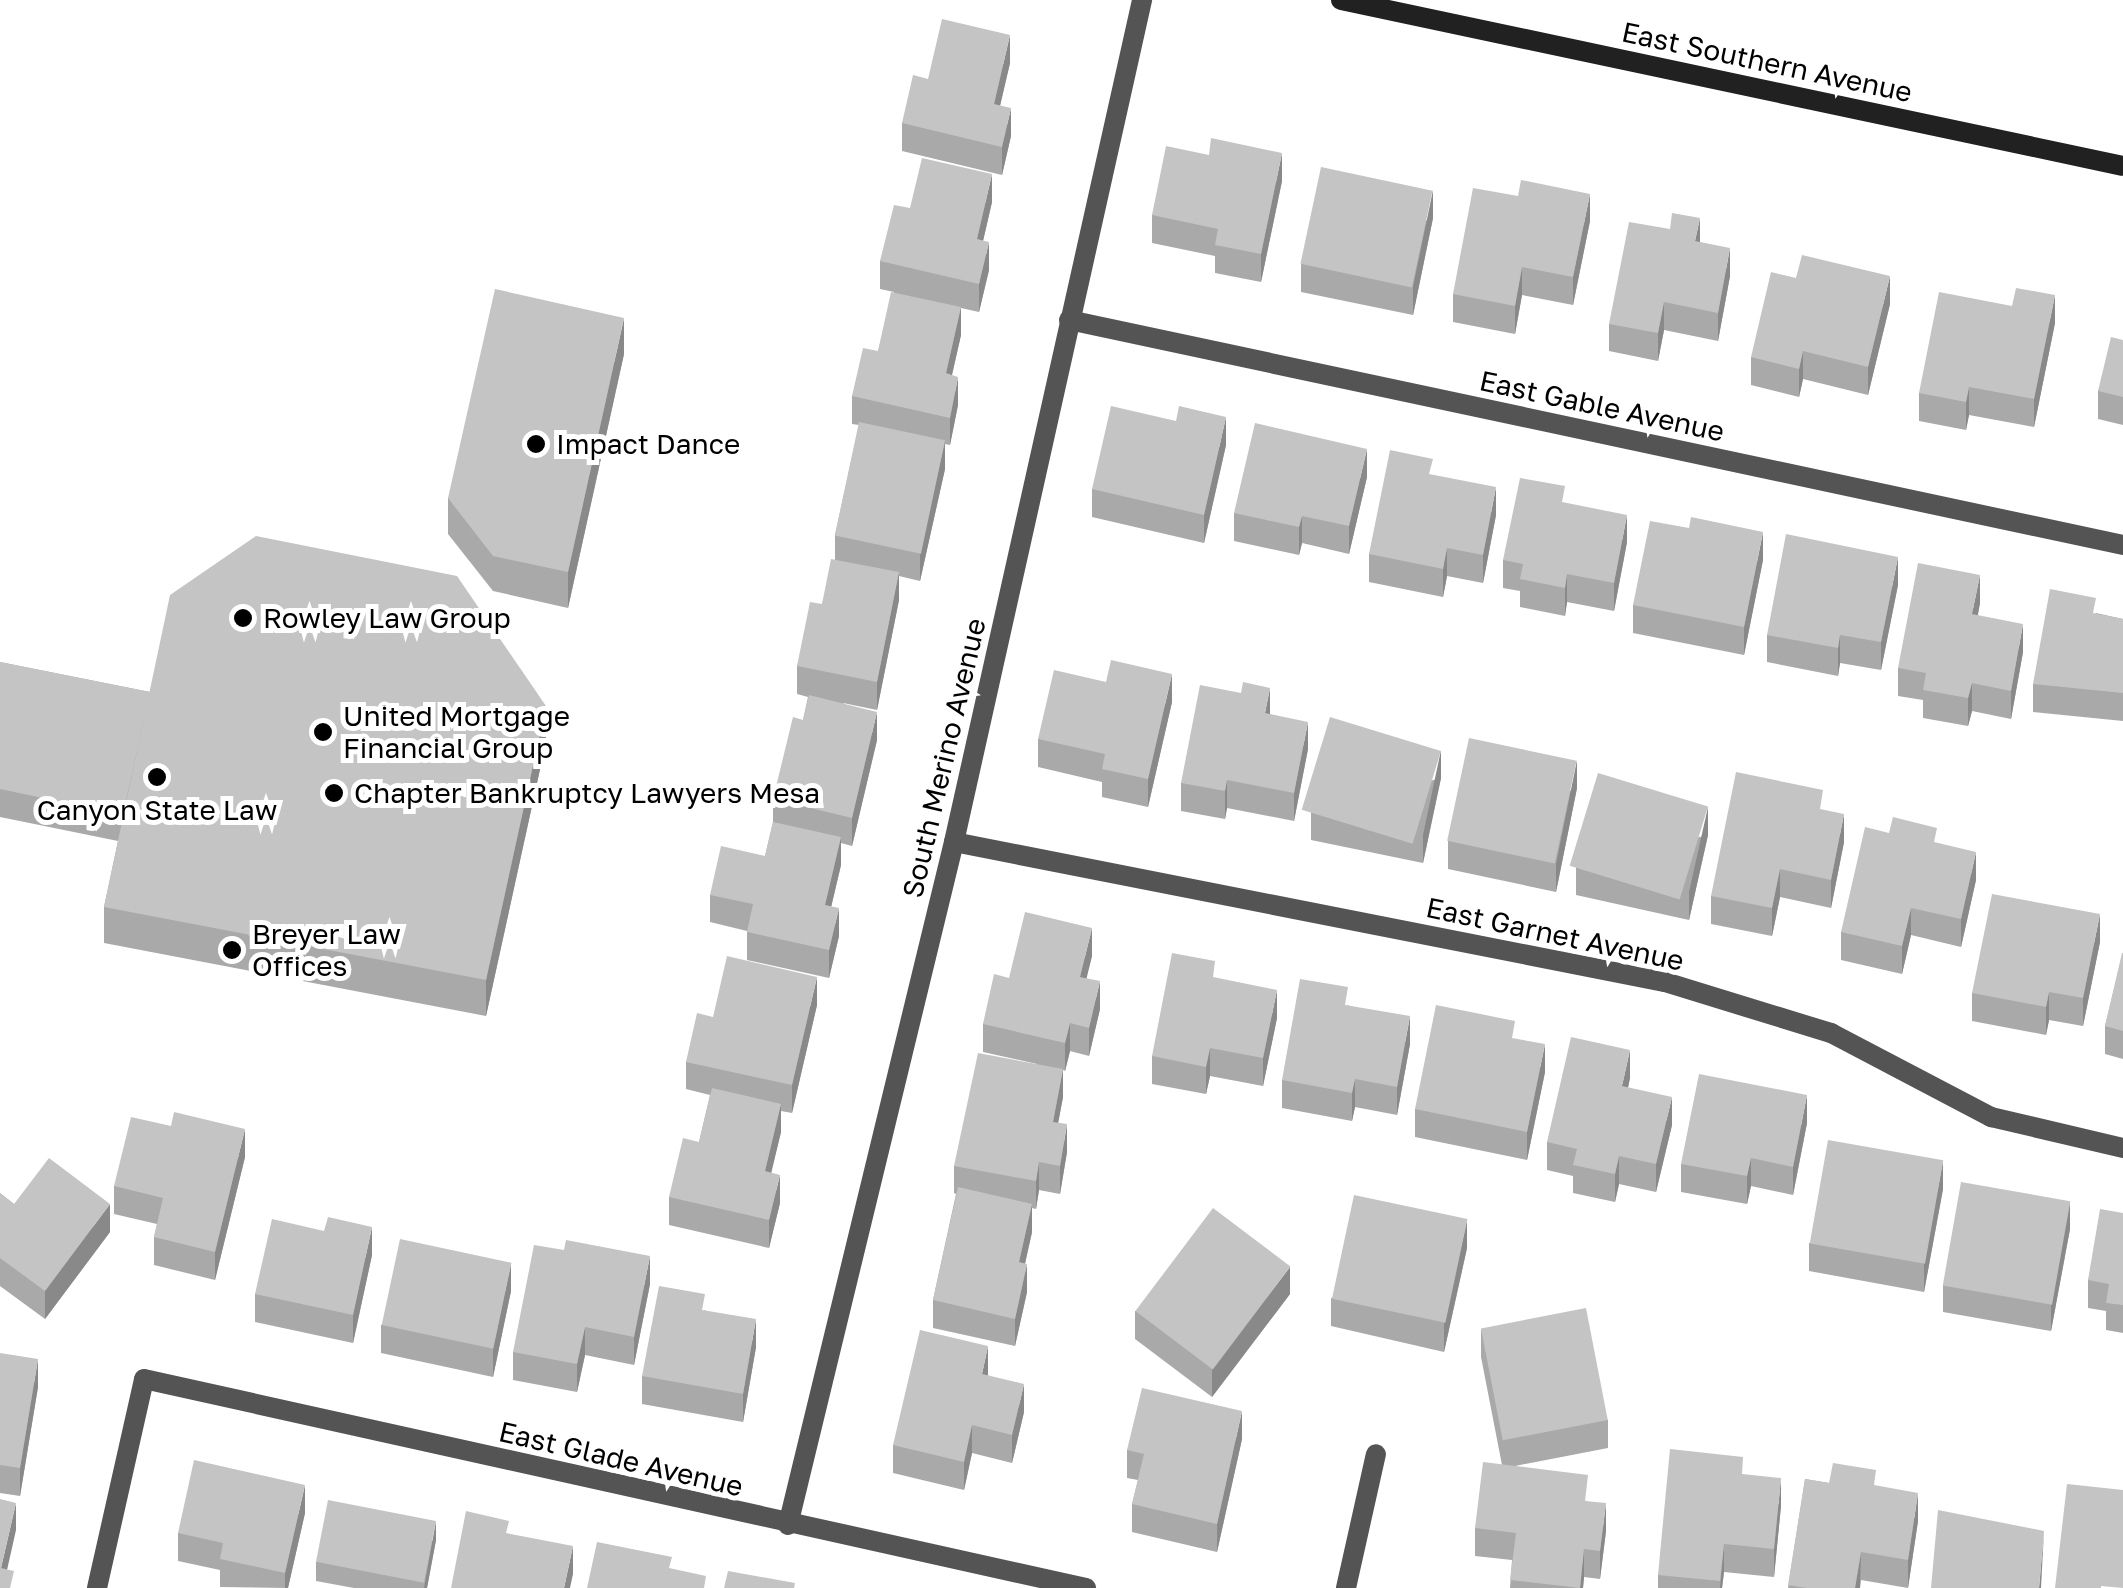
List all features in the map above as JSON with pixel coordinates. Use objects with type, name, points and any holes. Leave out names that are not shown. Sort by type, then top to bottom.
[{"type":"main road","name":"East Southern Avenue","points":[[1340,0],[2123,166]]},
{"type":"street","name":"South Merino Avenue","points":[[788,1525],[954,842],[1142,0]]},
{"type":"street","name":"East Gable Avenue","points":[[1069,320],[2123,545]]},
{"type":"street","name":"East Garnet Avenue","points":[[954,842],[1665,982],[1832,1034],[1991,1117],[2123,1148]]},
{"type":"street","name":"East Glade Avenue","points":[[98,1588],[144,1379],[788,1525],[1086,1588]]},
{"type":"street","points":[[1346,1588],[1376,1454]]},
{"type":"building","points":[[942,19],[1010,35],[994,104],[1011,108],[1002,147],[902,123],[913,75],[928,79]]},
{"type":"building","points":[[1211,138],[1282,153],[1261,254],[1215,245],[1218,229],[1152,215],[1166,146],[1209,155]]},
{"type":"building","points":[[922,158],[992,174],[977,239],[989,242],[979,284],[880,261],[894,205],[910,208]]},
{"type":"building","points":[[1321,167],[1433,191],[1412,288],[1300,264]]},
{"type":"building","points":[[1521,180],[1590,194],[1573,277],[1522,267],[1515,306],[1453,294],[1473,188],[1518,196]]},
{"type":"building","points":[[1672,213],[1700,218],[1695,241],[1730,248],[1718,313],[1664,302],[1658,333],[1609,324],[1629,222],[1670,229]]},
{"type":"building","points":[[1802,255],[1890,276],[1868,367],[1803,351],[1799,369],[1751,357],[1771,272],[1796,278]]},
{"type":"building","points":[[2016,288],[2055,295],[2034,399],[1969,387],[1966,402],[1919,393],[1939,292],[2012,306]]},
{"type":"building","name":"Impact Dance","points":[[495,289],[624,318],[568,572],[493,556],[448,498]]},
{"type":"building","points":[[891,292],[961,307],[946,373],[958,377],[950,418],[852,396],[863,348],[878,351]]},
{"type":"building","points":[[2111,337],[2123,340],[2123,397],[2098,391]]},
{"type":"building","points":[[1111,406],[1176,421],[1179,406],[1226,417],[1204,515],[1092,489]]},
{"type":"building","points":[[859,422],[945,440],[921,554],[835,535]]},
{"type":"building","points":[[1255,423],[1367,449],[1349,526],[1302,516],[1299,527],[1234,513]]},
{"type":"building","points":[[1390,450],[1433,459],[1429,474],[1496,487],[1483,555],[1447,548],[1443,569],[1369,554]]},
{"type":"building","points":[[1520,478],[1565,486],[1562,502],[1627,515],[1614,583],[1567,574],[1565,588],[1520,579],[1523,564],[1503,560]]},
{"type":"building","points":[[1691,517],[1763,532],[1744,627],[1633,605],[1650,521],[1689,528]]},
{"type":"building","points":[[1786,534],[1898,557],[1881,642],[1840,635],[1838,648],[1767,635]]},
{"type":"building","points":[[256,536],[457,576],[546,706],[486,980],[104,907],[170,595]]},
{"type":"building","points":[[831,559],[899,572],[877,682],[797,666],[810,602],[822,604]]},
{"type":"building","points":[[1918,563],[1980,575],[1972,614],[2023,624],[2011,691],[1972,683],[1968,698],[1923,690],[1926,673],[1898,668]]},
{"type":"building","points":[[2050,589],[2096,598],[2093,613],[2123,619],[2123,693],[2033,684]]},
{"type":"building","points":[[1111,660],[1172,674],[1148,779],[1102,769],[1105,754],[1038,739],[1054,670],[1106,682]]},
{"type":"building","points":[[0,662],[150,692],[123,815],[0,789]]},
{"type":"building","points":[[1243,682],[1270,688],[1265,713],[1308,722],[1294,793],[1227,780],[1225,791],[1181,783],[1200,685],[1241,693]]},
{"type":"building","points":[[809,695],[877,712],[852,818],[773,799],[793,717],[803,720]]},
{"type":"building","points":[[1330,717],[1441,751],[1413,844],[1302,810]]},
{"type":"building","points":[[1469,738],[1577,761],[1555,864],[1447,841]]},
{"type":"building","points":[[1736,772],[1823,790],[1820,809],[1844,814],[1831,880],[1780,869],[1772,908],[1711,896]]},
{"type":"building","points":[[1598,773],[1708,807],[1680,899],[1570,866]]},
{"type":"building","points":[[1893,817],[1937,828],[1934,842],[1976,852],[1961,919],[1911,908],[1902,946],[1841,932],[1865,827],[1889,833]]},
{"type":"building","points":[[773,822],[841,837],[825,905],[839,908],[829,950],[747,932],[753,904],[710,895],[721,846],[765,856]]},
{"type":"building","points":[[1992,894],[2100,914],[2083,998],[2049,992],[2046,1007],[1972,993]]},
{"type":"building","points":[[1025,912],[1092,928],[1080,977],[1100,981],[1089,1028],[1070,1023],[1065,1043],[983,1024],[994,974],[1009,978]]},
{"type":"building","points":[[1172,953],[1215,961],[1213,977],[1277,990],[1263,1058],[1210,1048],[1206,1067],[1152,1056]]},
{"type":"building","points":[[2123,953],[2123,1031],[2105,1026]]},
{"type":"building","points":[[727,956],[817,977],[792,1085],[686,1062],[697,1013],[713,1017]]},
{"type":"building","points":[[1300,979],[1348,987],[1345,1005],[1410,1016],[1397,1087],[1355,1079],[1352,1093],[1282,1080]]},
{"type":"building","points":[[1436,1005],[1515,1021],[1512,1038],[1545,1044],[1527,1132],[1415,1109]]},
{"type":"building","points":[[1571,1037],[1630,1050],[1622,1086],[1672,1097],[1656,1164],[1619,1156],[1615,1174],[1573,1165],[1577,1149],[1547,1142]]},
{"type":"building","points":[[978,1053],[1063,1069],[1053,1122],[1067,1124],[1060,1166],[1039,1162],[1036,1181],[954,1166]]},
{"type":"building","points":[[1699,1074],[1807,1095],[1793,1167],[1751,1158],[1747,1176],[1681,1164]]},
{"type":"building","points":[[712,1088],[781,1104],[765,1171],[780,1175],[769,1220],[669,1197],[683,1138],[699,1142]]},
{"type":"building","points":[[174,1112],[245,1129],[215,1252],[154,1237],[163,1198],[114,1186],[131,1117],[171,1126]]},
{"type":"building","points":[[1828,1140],[1943,1160],[1925,1264],[1810,1243]]},
{"type":"building","points":[[49,1158],[110,1204],[45,1291],[0,1258],[0,1193],[14,1204]]},
{"type":"building","points":[[1961,1182],[2070,1201],[2052,1305],[1943,1285]]},
{"type":"building","points":[[958,1187],[1032,1204],[1019,1262],[1027,1264],[1015,1319],[933,1300]]},
{"type":"building","points":[[1354,1195],[1467,1219],[1445,1323],[1332,1299]]},
{"type":"building","points":[[1213,1208],[1290,1266],[1213,1369],[1135,1311]]},
{"type":"building","points":[[2100,1209],[2123,1213],[2123,1305],[2106,1303],[2109,1284],[2088,1280]]},
{"type":"building","points":[[328,1217],[372,1227],[353,1315],[255,1294],[272,1219],[324,1231]]},
{"type":"building","points":[[400,1239],[512,1263],[493,1349],[382,1325]]},
{"type":"building","points":[[566,1240],[650,1256],[634,1337],[585,1327],[577,1364],[513,1352],[534,1245],[564,1250]]},
{"type":"building","points":[[659,1286],[705,1294],[702,1310],[756,1319],[743,1394],[642,1376]]},
{"type":"building","points":[[1586,1308],[1608,1420],[1503,1440],[1481,1328]]},
{"type":"building","points":[[920,1330],[988,1346],[982,1374],[1024,1384],[1012,1435],[972,1425],[964,1462],[893,1445]]},
{"type":"building","points":[[0,1353],[38,1359],[20,1468],[0,1465]]},
{"type":"building","points":[[1142,1388],[1242,1411],[1217,1524],[1132,1504],[1144,1454],[1127,1450]]},
{"type":"building","points":[[1670,1449],[1743,1457],[1742,1474],[1781,1478],[1774,1549],[1724,1544],[1720,1581],[1658,1575]]},
{"type":"building","points":[[194,1460],[305,1485],[285,1573],[220,1559],[223,1543],[178,1533]]},
{"type":"building","points":[[1483,1462],[1588,1475],[1585,1501],[1606,1503],[1600,1551],[1584,1549],[1580,1588],[1510,1580],[1516,1533],[1475,1528]]},
{"type":"building","points":[[1833,1463],[1876,1470],[1874,1485],[1918,1493],[1908,1560],[1861,1552],[1855,1588],[1788,1585],[1805,1479],[1829,1483]]},
{"type":"building","points":[[2067,1484],[2123,1490],[2123,1588],[2055,1588]]},
{"type":"building","points":[[0,1499],[16,1503],[1,1568],[14,1571],[10,1588],[0,1588]]},
{"type":"building","points":[[328,1500],[436,1521],[424,1583],[316,1562]]},
{"type":"building","points":[[1938,1510],[2044,1531],[2039,1588],[1931,1588]]},
{"type":"building","points":[[466,1511],[509,1521],[506,1533],[573,1546],[564,1588],[451,1588]]},
{"type":"building","points":[[597,1542],[672,1557],[669,1568],[706,1576],[704,1588],[587,1588]]},
{"type":"building","points":[[728,1571],[795,1583],[794,1588],[724,1588]]},
{"type":"place","name":"Impact Dance","points":[[536,444]]},
{"type":"place","name":"Rowley Law Group","points":[[243,618]]},
{"type":"place","name":"United Mortgage Financial Group","points":[[323,732]]},
{"type":"place","name":"Canyon State Law","points":[[157,777]]},
{"type":"place","name":"Chapter Bankruptcy Lawyers Mesa","points":[[334,793]]},
{"type":"place","name":"Breyer Law Offices","points":[[232,950]]}]
